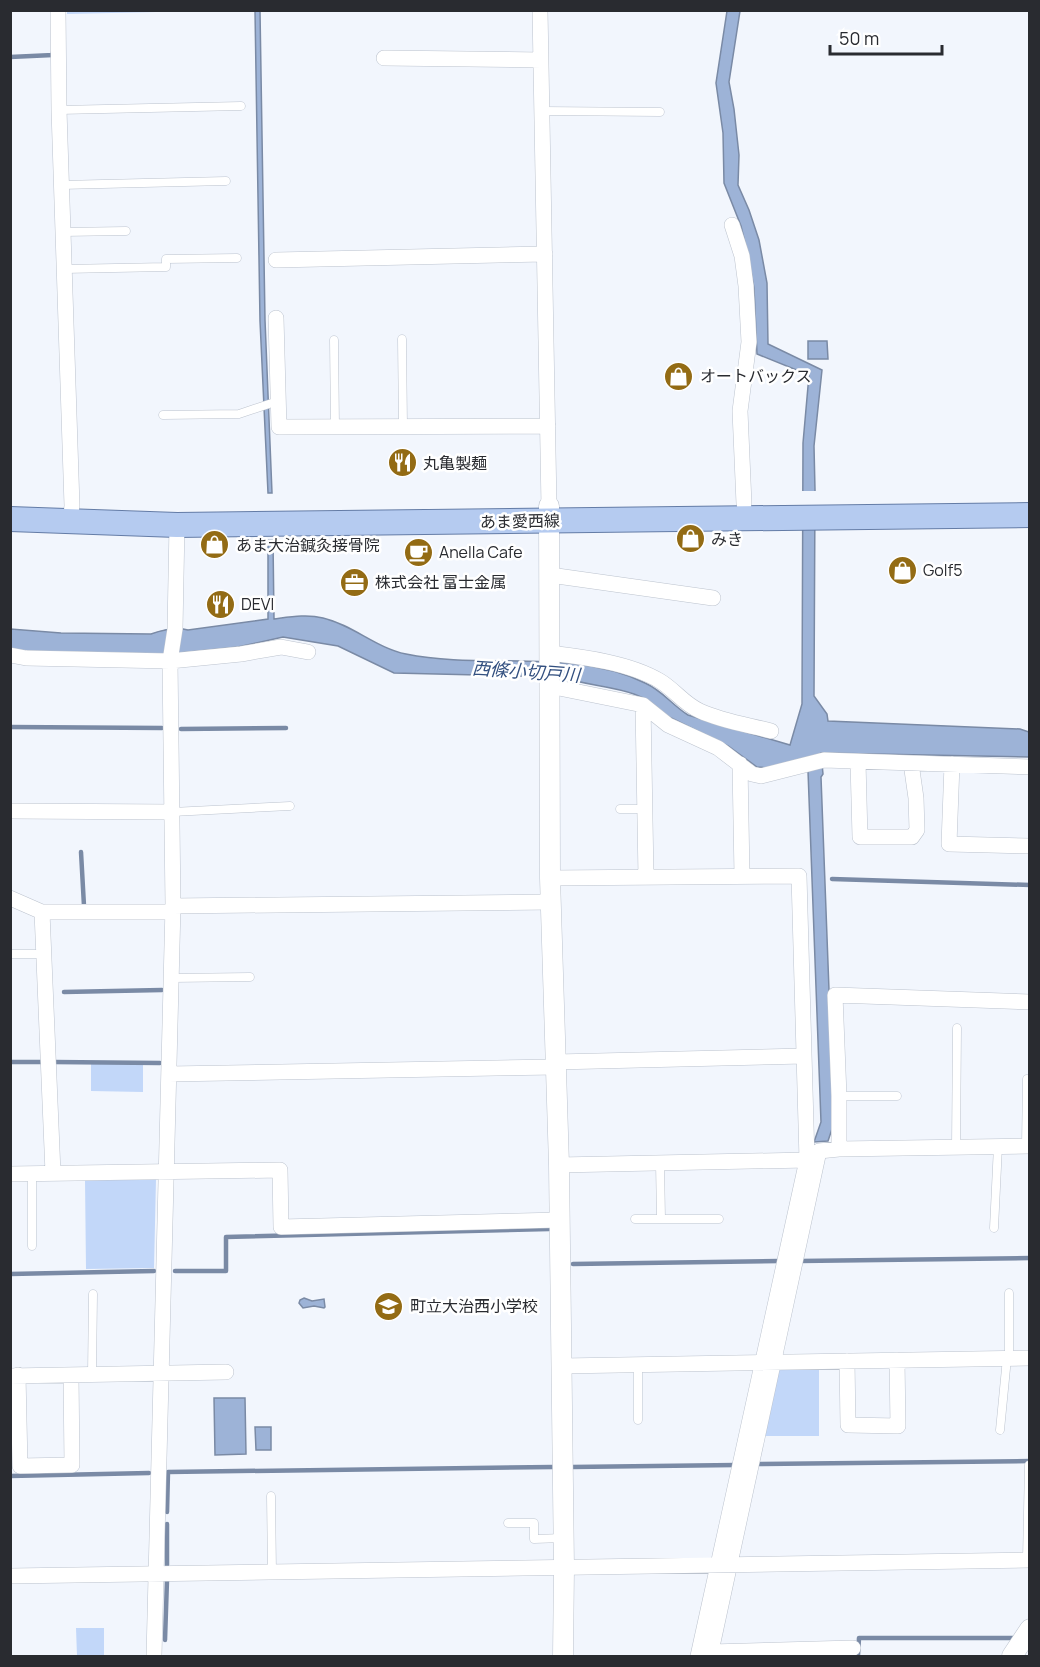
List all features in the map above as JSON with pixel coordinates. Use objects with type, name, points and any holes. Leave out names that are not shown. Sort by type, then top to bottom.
[{"type":"main road","name":"あま愛西線","points":[[10,519],[71,513],[177,509],[549,513],[808,510],[1029,500]]},
{"type":"main road","name":"あま愛西線","points":[[10,503],[71,513],[177,525],[744,504],[808,510],[1029,515]]},
{"type":"street","points":[[58,10],[71,513]]},
{"type":"street","points":[[540,10],[550,575],[550,902],[560,1220],[564,1538],[563,1656]]},
{"type":"street","points":[[384,58],[541,60]]},
{"type":"street","points":[[732,225],[742,256],[747,286],[749,342],[740,411],[744,504]]},
{"type":"street","points":[[276,260],[545,254]]},
{"type":"street","points":[[276,318],[270,403],[279,427],[548,426]]},
{"type":"street","points":[[154,1656],[172,978],[171,658],[175,629],[177,525]]},
{"type":"street","points":[[550,575],[713,598]]},
{"type":"street","points":[[10,656],[26,658],[171,658],[241,654],[281,647],[308,652]]},
{"type":"street","points":[[549,656],[582,656],[649,675],[663,682],[689,706],[701,712],[771,731]]},
{"type":"street","points":[[549,683],[643,705],[668,724],[718,748],[752,774],[760,776],[824,760],[1029,767]]},
{"type":"street","points":[[643,705],[646,877]]},
{"type":"street","points":[[858,762],[860,837],[912,837],[917,830],[916,798],[911,763]]},
{"type":"street","points":[[740,764],[742,876]]},
{"type":"street","points":[[952,764],[949,844],[1029,846]]},
{"type":"street","points":[[10,811],[172,812]]},
{"type":"street","points":[[550,878],[799,876],[804,1056],[813,1156],[706,1655],[853,1648]]},
{"type":"street","points":[[10,898],[42,912],[550,902]]},
{"type":"street","points":[[42,912],[52,1173]]},
{"type":"street","points":[[838,1149],[839,1096],[835,995],[1029,1002]]},
{"type":"street","points":[[169,1074],[556,1065],[804,1056]]},
{"type":"street","points":[[559,1166],[813,1156],[838,1149],[1028,1146]]},
{"type":"street","points":[[10,1174],[280,1170],[281,1227],[560,1220]]},
{"type":"street","points":[[562,1366],[1029,1358]]},
{"type":"street","points":[[847,1361],[848,1425],[898,1426],[897,1360]]},
{"type":"street","points":[[71,1375],[72,1465],[20,1466],[14,1375],[226,1372]]},
{"type":"street","points":[[10,1576],[1028,1560]]},
{"type":"street","points":[[1012,1656],[1029,1629]]},
{"type":"lane","points":[[59,110],[241,106]]},
{"type":"lane","points":[[542,111],[660,112]]},
{"type":"lane","points":[[61,184],[226,181]]},
{"type":"lane","points":[[63,232],[126,231]]},
{"type":"lane","points":[[64,269],[166,267],[166,259],[237,258]]},
{"type":"lane","points":[[402,339],[404,427]]},
{"type":"lane","points":[[334,340],[335,427]]},
{"type":"lane","points":[[163,415],[238,414],[270,403]]},
{"type":"lane","points":[[172,812],[290,806]]},
{"type":"lane","points":[[621,809],[645,809]]},
{"type":"lane","points":[[10,954],[44,954]]},
{"type":"lane","points":[[172,978],[250,977]]},
{"type":"lane","points":[[956,1147],[957,1028]]},
{"type":"lane","points":[[1027,1079],[1028,1146]]},
{"type":"lane","points":[[839,1096],[897,1096]]},
{"type":"lane","points":[[994,1228],[998,1146]]},
{"type":"lane","points":[[660,1163],[661,1219]]},
{"type":"lane","points":[[32,1173],[32,1246]]},
{"type":"lane","points":[[635,1219],[719,1219]]},
{"type":"lane","points":[[1000,1430],[1008,1358],[1009,1293]]},
{"type":"lane","points":[[92,1374],[93,1294]]},
{"type":"lane","points":[[638,1365],[638,1420]]},
{"type":"lane","points":[[1028,1560],[1029,1465]]},
{"type":"lane","points":[[271,1496],[273,1572]]},
{"type":"lane","points":[[508,1523],[534,1523],[534,1539],[564,1538]]},
{"type":"shaded area","points":[[67,10],[246,10],[67,14]]},
{"type":"shaded area","points":[[91,1064],[143,1064],[143,1092],[91,1091]]},
{"type":"shaded area","points":[[156,1179],[154,1268],[86,1269],[85,1180]]},
{"type":"shaded area","points":[[778,1368],[819,1368],[819,1436],[763,1436]]},
{"type":"shaded area","points":[[76,1628],[104,1628],[104,1656],[77,1656]]},
{"type":"water","points":[[255,11],[260,11],[265,320],[272,493],[268,493],[260,321]]},
{"type":"water","name":"西條小切戸川","points":[[727,11],[740,11],[729,82],[739,155],[738,185],[759,240],[767,283],[768,344],[822,370],[814,446],[814,696],[827,714],[828,721],[1020,729],[1029,732],[1029,757],[821,753],[834,1123],[828,1141],[814,1142],[821,1122],[808,771],[757,767],[728,746],[663,714],[643,698],[617,689],[562,677],[394,673],[338,646],[283,637],[238,647],[160,655],[11,651],[11,629],[61,633],[151,634],[169,629],[188,630],[268,619],[268,540],[273,540],[274,619],[305,616],[323,618],[334,621],[385,647],[406,654],[466,660],[557,662],[617,672],[651,686],[688,715],[790,745],[802,704],[803,443],[809,375],[757,354],[754,288],[748,255],[741,226],[724,183],[723,133],[716,83]]},
{"type":"water","points":[[808,341],[827,341],[828,359],[808,359]]},
{"type":"water","points":[[304,1298],[312,1301],[324,1299],[325,1307],[303,1308],[299,1303]]},
{"type":"water","points":[[214,1398],[245,1398],[246,1454],[215,1455]]},
{"type":"water","points":[[255,1427],[271,1427],[271,1450],[256,1450]]},
{"type":"pier","points":[[799,491],[817,491],[817,530],[799,530]]},
{"type":"waterway","points":[[10,57],[53,55],[53,52]]},
{"type":"waterway","points":[[10,727],[162,728]]},
{"type":"waterway","points":[[181,729],[286,728]]},
{"type":"waterway","points":[[81,852],[84,906]]},
{"type":"waterway","points":[[832,879],[1030,885]]},
{"type":"waterway","points":[[64,992],[162,990]]},
{"type":"waterway","points":[[10,1062],[43,1062]]},
{"type":"waterway","points":[[54,1062],[160,1063]]},
{"type":"waterway","points":[[175,1271],[226,1271],[226,1237],[549,1229]]},
{"type":"waterway","points":[[800,1261],[1030,1258]]},
{"type":"waterway","points":[[573,1264],[779,1261]]},
{"type":"waterway","points":[[10,1274],[154,1271]]},
{"type":"waterway","points":[[756,1464],[1030,1461]]},
{"type":"waterway","points":[[572,1467],[736,1465]]},
{"type":"waterway","points":[[167,1512],[168,1472],[553,1467]]},
{"type":"waterway","points":[[10,1476],[149,1473]]},
{"type":"waterway","points":[[167,1524],[167,1565]]},
{"type":"waterway","points":[[165,1640],[167,1580]]},
{"type":"waterway","points":[[852,1655],[858,1655],[859,1638],[1013,1638]]},
{"type":"place","name":"オートバックス","points":[[679,376]]},
{"type":"place","name":"丸亀製麺","points":[[402,463]]},
{"type":"place","name":"みき","points":[[690,539]]},
{"type":"place","name":"あま大治鍼灸接骨院","points":[[215,545]]},
{"type":"place","name":"Anella Cafe","points":[[418,552]]},
{"type":"place","name":"Golf5","points":[[902,570]]},
{"type":"place","name":"株式会社 富士金属","points":[[354,582]]},
{"type":"place","name":"DEVI","points":[[220,604]]},
{"type":"place","name":"町立大治西小学校","points":[[389,1306]]}]
